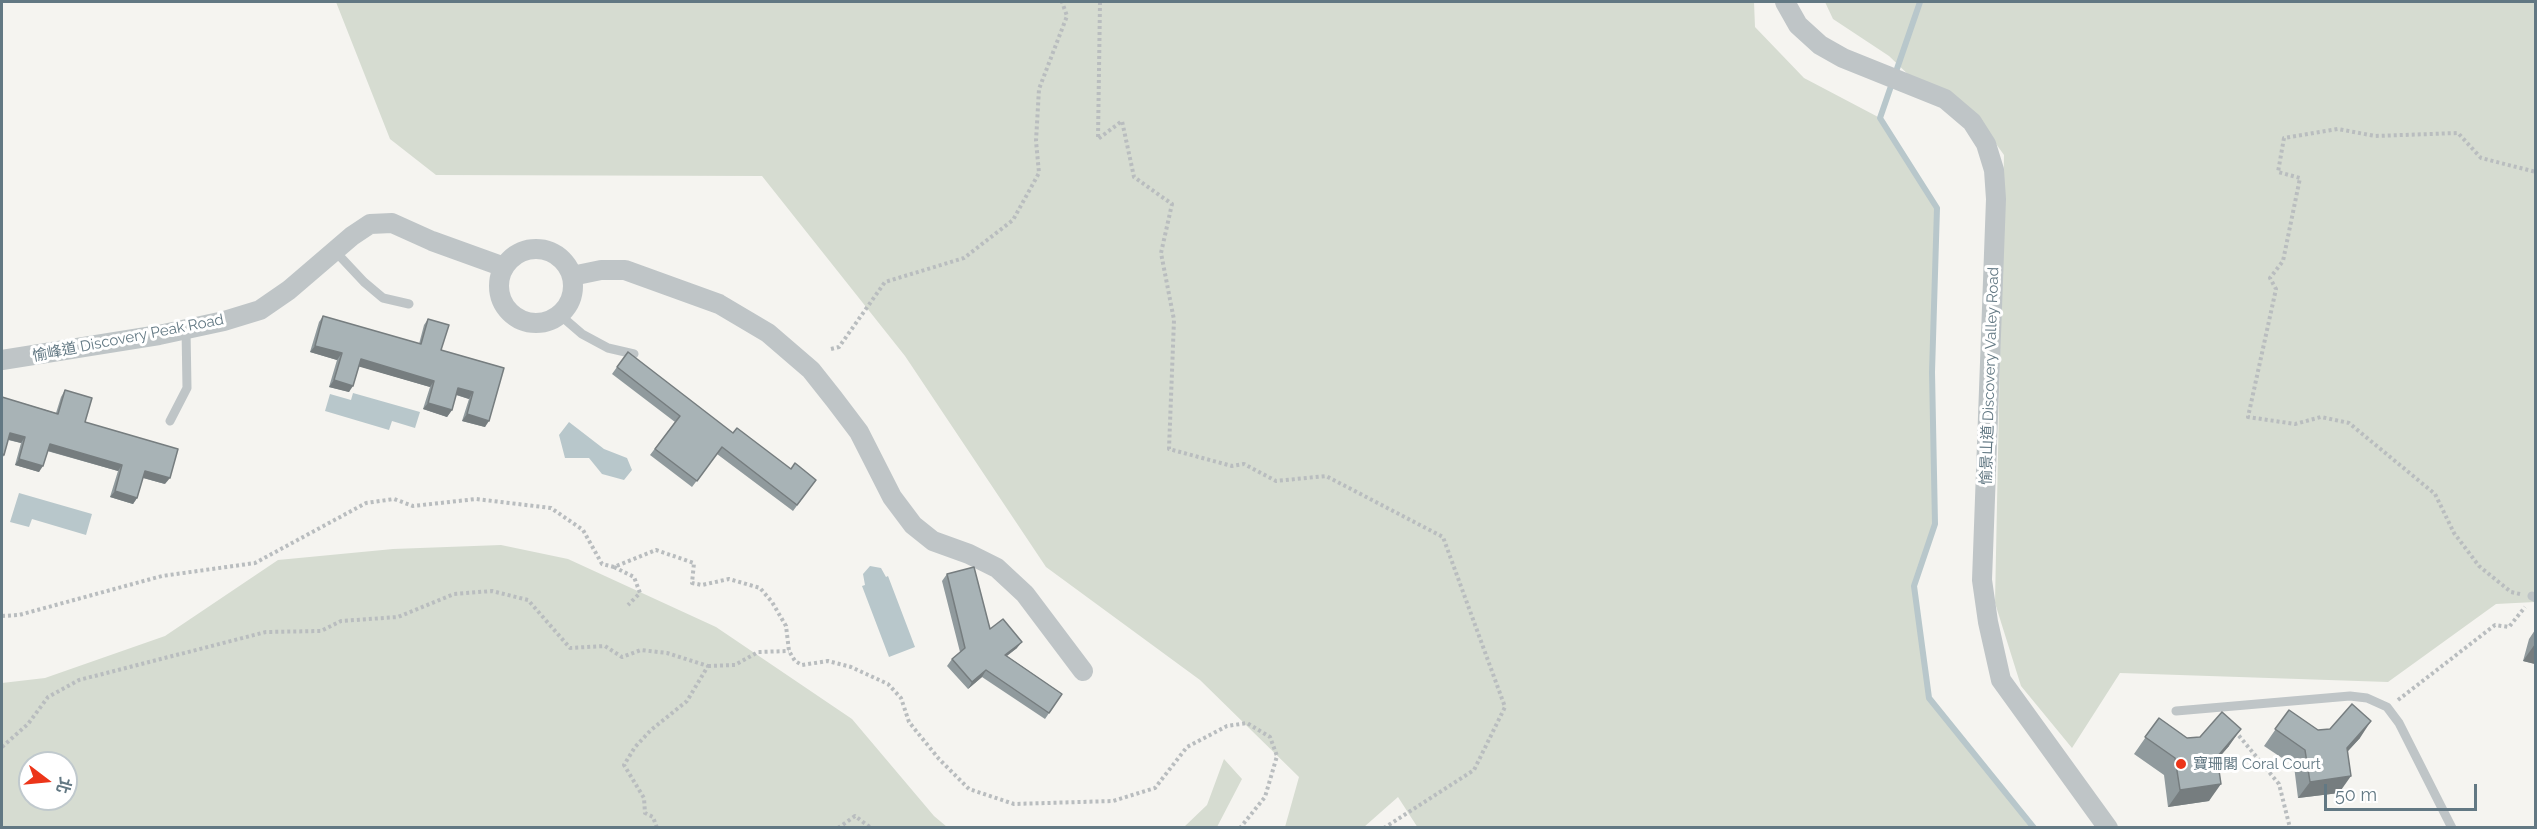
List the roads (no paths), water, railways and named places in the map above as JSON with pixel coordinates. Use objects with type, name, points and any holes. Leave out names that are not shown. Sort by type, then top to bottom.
[{"type":"street","name":"愉景山道 Discovery Valley Road","points":[[1785,2],[1808,36],[1831,52],[1945,99],[1972,122],[1986,144],[1994,170],[1996,199],[1983,580],[1988,622],[2001,680],[2108,828]]},
{"type":"street","name":"愉峰道 Discovery Peak Road","points":[[2,360],[186,329],[260,310],[289,290],[334,250],[370,224],[392,223],[432,241],[504,267]]},
{"type":"street","points":[[535,248],[558,256],[572,276],[572,297],[560,315],[550,321],[527,323],[508,310],[499,289],[504,267],[512,257],[535,248]]},
{"type":"street","points":[[572,276],[601,270],[625,270],[665,283],[729,310],[768,333],[811,370],[859,432],[892,497],[913,525],[933,541],[997,568],[1025,594],[1083,670]]},
{"type":"lane","points":[[334,250],[364,282],[383,298],[409,304]]},
{"type":"lane","points":[[560,315],[582,334],[608,348],[633,354]]},
{"type":"lane","points":[[170,421],[187,388],[186,329]]},
{"type":"lane","points":[[2176,711],[2350,696],[2367,698],[2387,707],[2399,723],[2452,828]]},
{"type":"waterway","points":[[1920,2],[1880,118],[1937,208],[1932,372],[1935,524],[1914,586],[1929,698],[2034,828]]},
{"type":"place","name":"寶珊閣 Coral Court","points":[[2181,764]]}]
